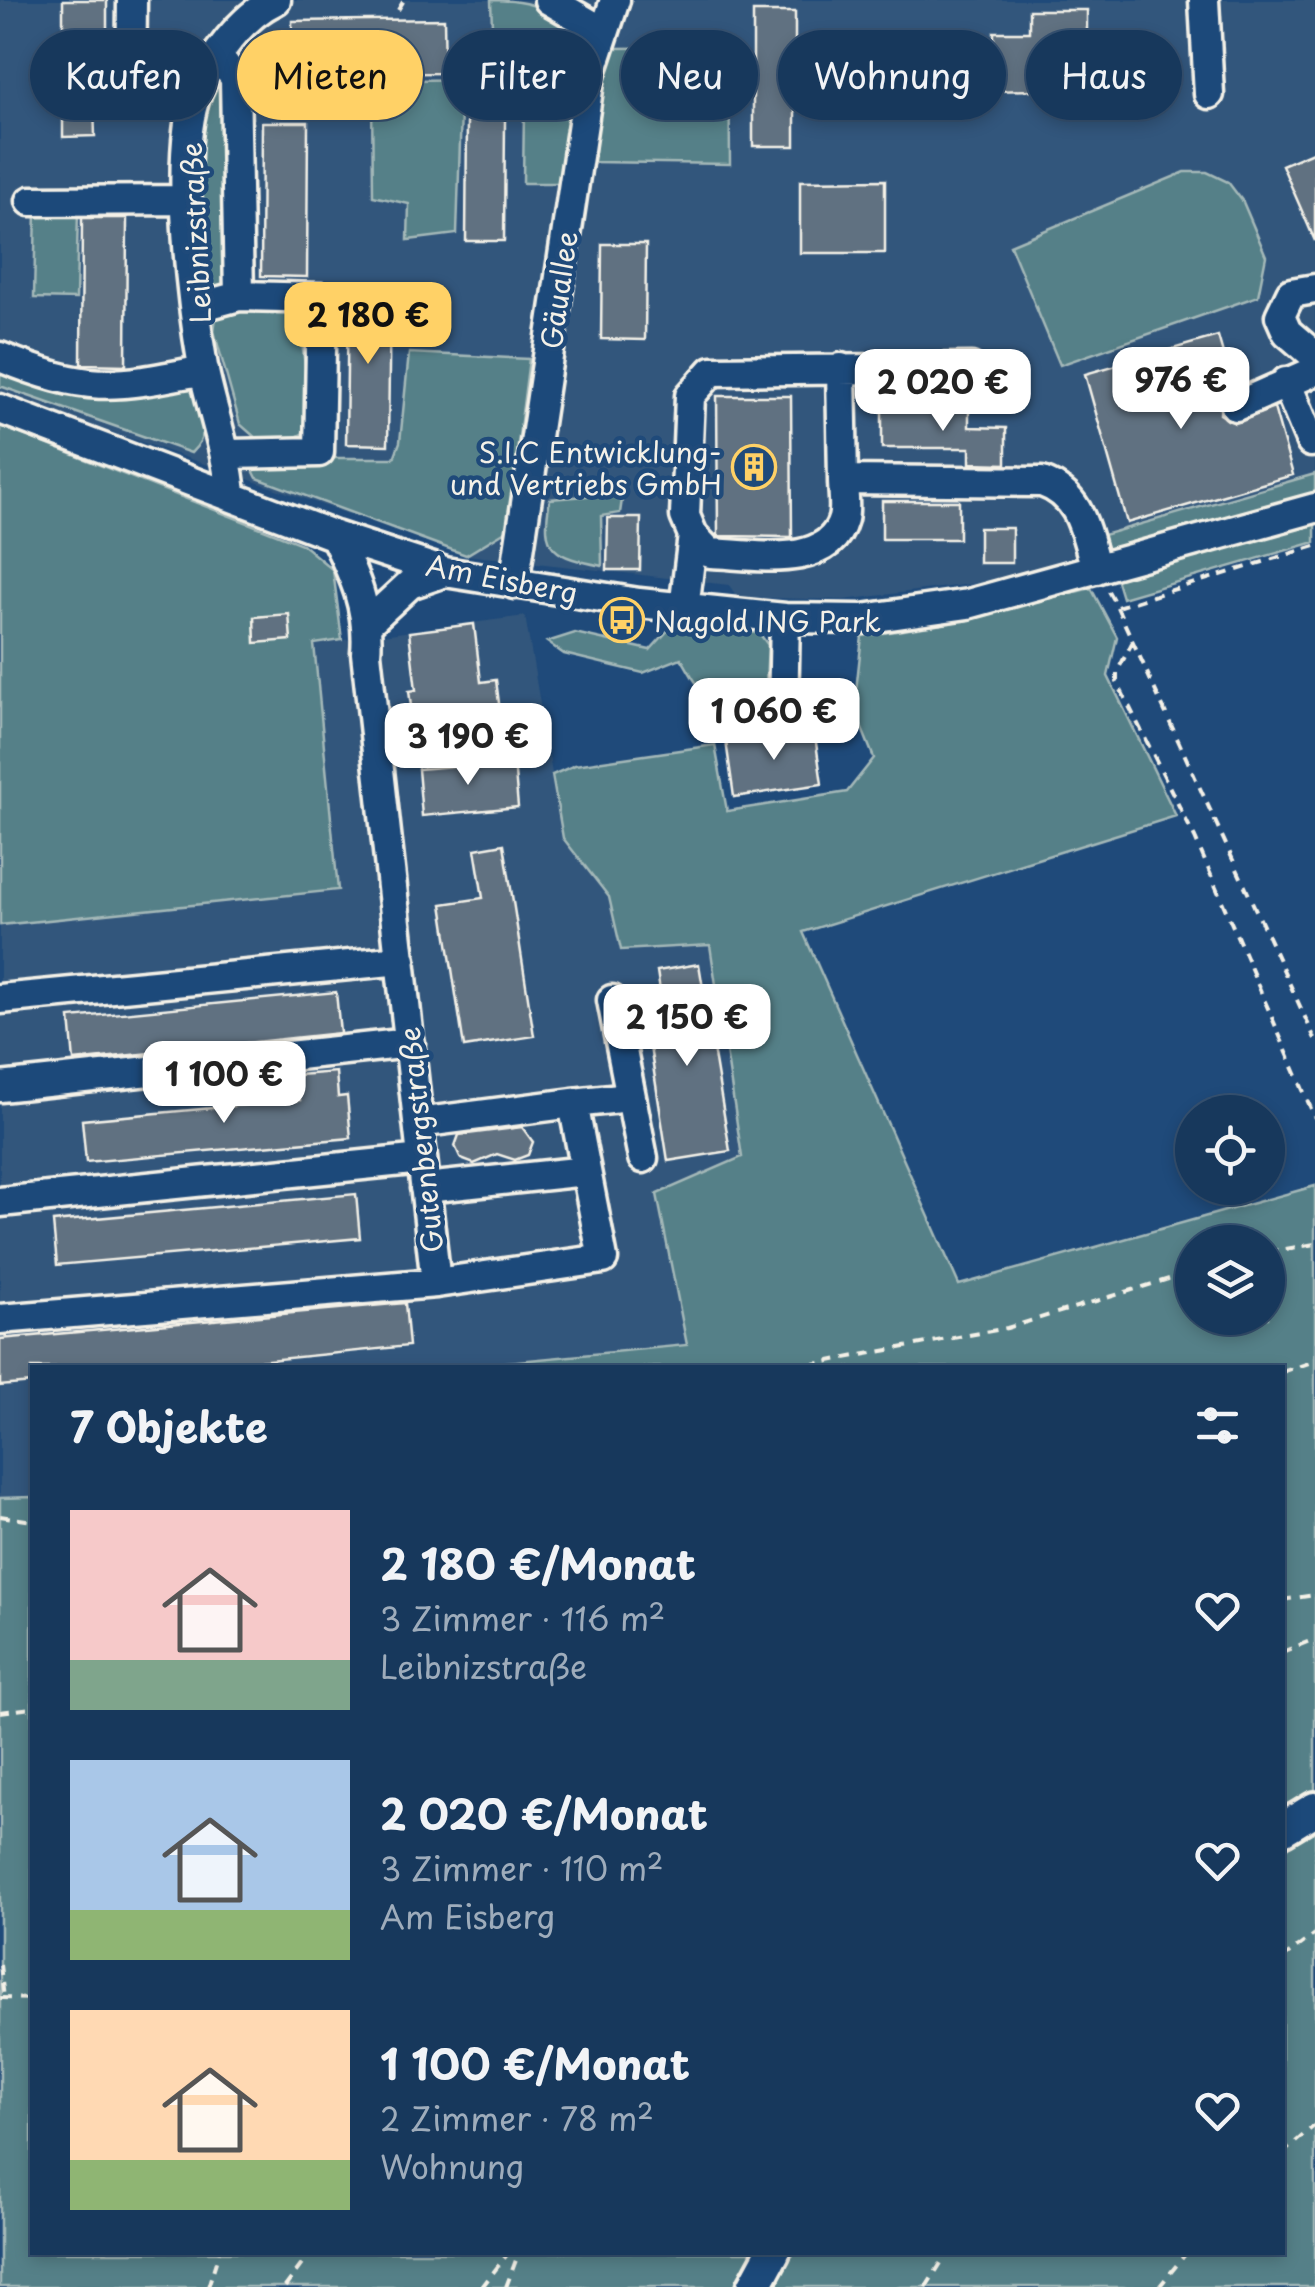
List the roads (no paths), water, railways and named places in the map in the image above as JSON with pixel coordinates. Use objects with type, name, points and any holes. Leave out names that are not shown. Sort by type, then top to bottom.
[{"type":"main road","points":[[1285,1826],[1315,1809]]},
{"type":"main road","points":[[754,2287],[771,2255]]},
{"type":"street","points":[[132,0],[132,30]]},
{"type":"street","name":"Leibnizstraße","points":[[218,56],[242,27],[276,0]]},
{"type":"street","points":[[549,0],[604,32]]},
{"type":"street","name":"Gäuallee","points":[[514,584],[586,96],[614,0]]},
{"type":"street","points":[[1204,0],[1209,94]]},
{"type":"street","points":[[218,56],[235,78],[239,296]]},
{"type":"street","name":"Leibnizstraße","points":[[192,120],[187,200],[195,308],[204,370],[228,454],[231,494]]},
{"type":"street","points":[[30,201],[187,200]]},
{"type":"street","points":[[1315,288],[1291,293],[1280,316],[1287,332],[1315,356]]},
{"type":"street","points":[[195,308],[239,296],[322,298],[320,452],[228,454]]},
{"type":"street","points":[[0,356],[60,381],[116,387],[204,370]]},
{"type":"street","points":[[842,368],[843,520],[829,542],[808,554],[710,553],[693,535],[685,516],[690,396],[712,371],[732,368],[842,368],[971,368]]},
{"type":"street","points":[[1236,406],[1315,371]]},
{"type":"street","points":[[1286,382],[1311,442]]},
{"type":"street","name":"Am Eisberg","points":[[0,409],[335,536],[446,572],[684,609],[785,618],[862,618],[968,604],[1315,508]]},
{"type":"street","points":[[843,480],[1042,482],[1062,489],[1078,508],[1096,570]]},
{"type":"street","points":[[684,609],[693,535]]},
{"type":"street","name":"Gutenbergstraße","points":[[0,1318],[436,1283],[366,652],[369,622],[355,578],[335,536]]},
{"type":"street","points":[[369,622],[389,599],[410,584],[446,572]]},
{"type":"street","points":[[783,713],[785,618]]},
{"type":"street","points":[[0,999],[400,960]]},
{"type":"street","points":[[612,1000],[643,1158]]},
{"type":"street","points":[[0,1087],[410,1044]]},
{"type":"street","points":[[418,1123],[630,1097]]},
{"type":"street","points":[[436,1283],[604,1259],[573,1102]]},
{"type":"street","points":[[0,1202],[422,1160]]},
{"type":"street","points":[[426,1188],[586,1172]]},
{"type":"place","name":"S.I.C Entwicklung- und Vertriebs GmbH","points":[[754,467]]},
{"type":"place","name":"Nagold ING Park","points":[[622,620]]}]
